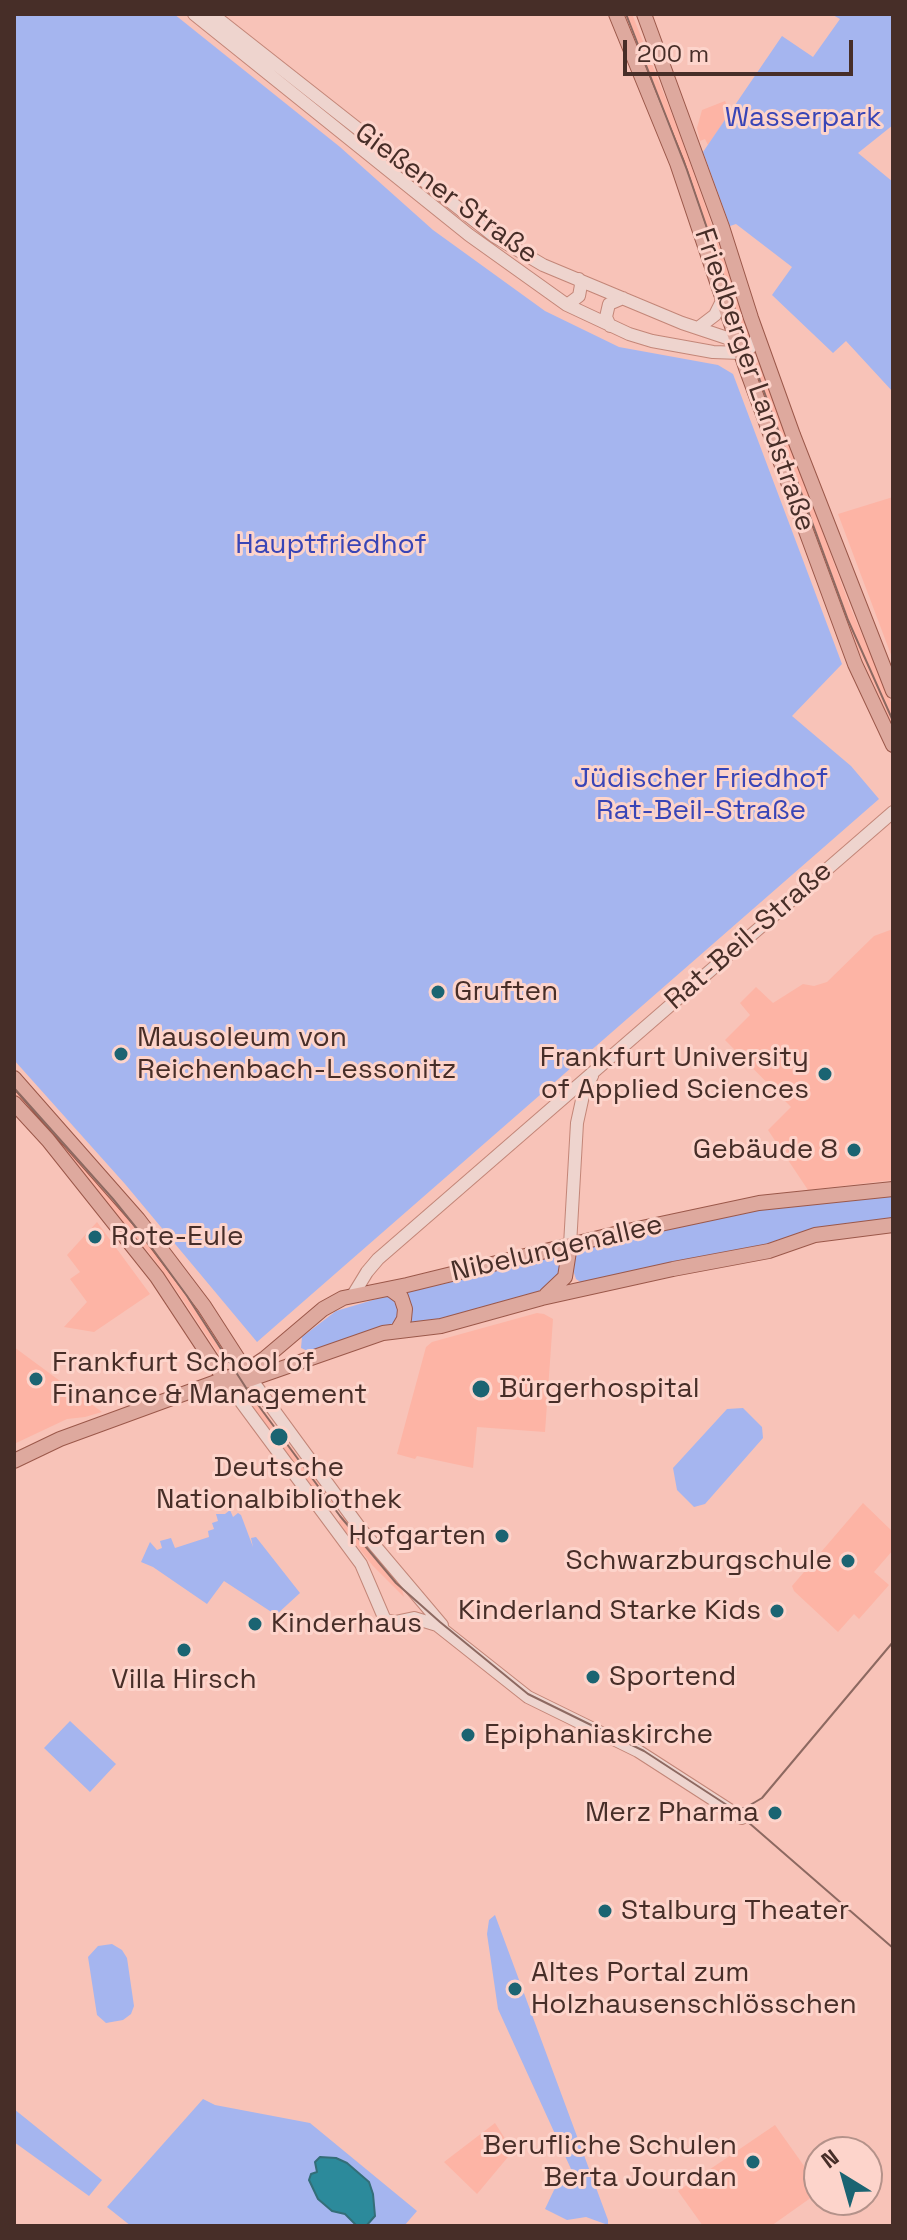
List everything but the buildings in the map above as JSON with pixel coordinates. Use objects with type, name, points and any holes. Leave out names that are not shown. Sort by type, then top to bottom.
[{"type":"main road","name":"Gießener Straße","points":[[194,14],[485,248],[567,305],[610,326],[652,341],[724,353],[746,349]]},
{"type":"main road","name":"Gießener Straße","points":[[212,14],[494,236],[543,265],[746,349]]},
{"type":"main road","name":"Friedberger Landstraße","points":[[616,14],[677,163],[723,299],[746,349],[855,664],[893,745]]},
{"type":"main road","name":"Friedberger Landstraße","points":[[644,14],[722,227],[746,349]]},
{"type":"main road","points":[[567,305],[579,296],[579,279]]},
{"type":"main road","points":[[610,326],[606,317],[609,304],[623,298]]},
{"type":"main road","points":[[698,328],[715,315],[723,299]]},
{"type":"main road","name":"Friedberger Landstraße","points":[[746,349],[768,360],[793,435],[893,691]]},
{"type":"main road","name":"Rat-Beil-Straße","points":[[863,836],[893,803]]},
{"type":"main road","name":"Rat-Beil-Straße","points":[[353,1295],[378,1259],[893,812]]},
{"type":"main road","points":[[542,1298],[565,1277],[570,1245],[578,1111],[596,1069]]},
{"type":"main road","points":[[14,1078],[138,1219],[204,1306],[248,1375],[360,1528],[406,1586],[450,1633],[528,1697],[638,1751],[742,1818]]},
{"type":"main road","points":[[14,1103],[48,1140],[157,1277],[227,1383],[361,1564],[385,1620],[423,1619],[450,1633]]},
{"type":"main road","name":"Nibelungenallee","points":[[248,1375],[335,1301],[353,1295],[759,1203],[893,1189]]},
{"type":"main road","name":"Nibelungenallee","points":[[248,1375],[308,1359],[371,1336],[441,1326],[542,1298],[769,1251],[815,1235],[893,1225]]},
{"type":"main road","points":[[390,1289],[401,1297],[405,1309],[404,1319],[397,1331]]},
{"type":"main road","points":[[299,1329],[297,1347],[308,1359]]},
{"type":"main road","points":[[14,1469],[72,1442],[248,1375]]},
{"type":"main road","points":[[14,1461],[78,1432],[227,1383]]},
{"type":"shaded area","points":[[624,14],[632,14],[677,127],[749,339],[743,337]]},
{"type":"shaded area","points":[[725,101],[730,113],[708,145],[705,139],[700,141],[697,128],[702,110]]},
{"type":"shaded area","points":[[759,362],[851,609],[893,707],[893,727],[860,654],[818,546],[752,364]]},
{"type":"shaded area","points":[[893,497],[893,660],[838,514]]},
{"type":"shaded area","name":"Frankfurt University of Applied Sciences","points":[[893,929],[893,1180],[808,1190],[768,1130],[791,1107],[725,1040],[750,1015],[740,1003],[756,987],[773,1003],[803,984],[814,986],[827,982],[874,936]]},
{"type":"shaded area","points":[[14,1085],[129,1215],[196,1305],[226,1353],[220,1356],[150,1254],[14,1097]]},
{"type":"shaded area","points":[[97,1222],[150,1294],[94,1332],[64,1327],[87,1302],[70,1279],[80,1272],[67,1255]]},
{"type":"shaded area","name":"Bürgerhospital","points":[[537,1313],[553,1319],[545,1432],[477,1427],[473,1468],[397,1454],[426,1347],[432,1342]]},
{"type":"shaded area","name":"Frankfurt School of Finance & Management","points":[[14,1347],[102,1412],[67,1419],[14,1444]]},
{"type":"shaded area","points":[[251,1394],[337,1507],[330,1512],[244,1396]]},
{"type":"shaded area","name":"Schwarzburgschule","points":[[863,1503],[893,1532],[893,1550],[874,1572],[889,1585],[859,1619],[854,1614],[838,1632],[792,1586]]},
{"type":"shaded area","points":[[346,1515],[401,1586],[404,1597],[373,1566],[338,1522]]},
{"type":"shaded area","points":[[495,2123],[513,2151],[477,2194],[444,2162]]},
{"type":"shaded area","name":"Berufliche Schulen Berta Jourdan","points":[[775,2125],[803,2164],[803,2203],[771,2226],[703,2226],[678,2191]]},
{"type":"shaded area","points":[[320,2157],[336,2158],[347,2163],[369,2182],[375,2216],[366,2226],[357,2226],[345,2214],[332,2211],[318,2199],[309,2180],[311,2174],[317,2172],[315,2162]]},
{"type":"green space","name":"Hauptfriedhof","points":[[14,14],[174,14],[340,147],[433,230],[545,311],[619,347],[718,365],[733,374],[842,664],[792,716],[851,766],[879,799],[257,1342],[125,1184],[14,1060]]},
{"type":"green space","name":"Wasserpark","points":[[831,14],[893,14],[893,125],[858,153],[893,182],[893,392],[846,341],[833,353],[772,295],[792,267],[736,224],[730,226],[703,152],[782,36],[813,57],[840,19]]},
{"type":"green space","points":[[893,1192],[893,1221],[582,1283],[574,1273],[575,1247],[747,1210]]},
{"type":"green space","points":[[558,1252],[564,1267],[544,1290],[445,1320],[407,1324],[399,1292]]},
{"type":"green space","points":[[383,1297],[397,1302],[401,1315],[391,1327],[310,1352],[301,1348],[302,1337],[336,1311]]},
{"type":"green space","points":[[743,1408],[762,1427],[763,1438],[705,1504],[694,1507],[677,1490],[673,1468],[727,1409]]},
{"type":"green space","points":[[230,1510],[233,1517],[238,1513],[241,1515],[253,1547],[251,1538],[256,1537],[300,1593],[276,1615],[224,1581],[207,1604],[141,1562],[150,1542],[157,1550],[162,1548],[160,1541],[171,1538],[175,1548],[209,1537],[208,1531],[214,1529],[212,1523],[218,1521],[216,1514],[225,1514]]},
{"type":"green space","points":[[70,1721],[116,1764],[90,1792],[44,1748]]},
{"type":"green space","points":[[495,1915],[608,2225],[586,2217],[567,2220],[545,2209],[554,2190],[571,2169],[498,2009],[487,1934],[489,1920]]},
{"type":"green space","points":[[112,1944],[122,1950],[127,1958],[134,2006],[131,2014],[123,2020],[106,2023],[97,2015],[88,1957],[98,1946]]},
{"type":"green space","points":[[203,2099],[215,2105],[310,2123],[417,2211],[404,2226],[131,2226],[107,2207]]},
{"type":"green space","points":[[14,2109],[102,2180],[89,2196],[14,2142]]},
{"type":"tram line","points":[[626,14],[687,170],[848,620],[893,721]]},
{"type":"tram line","points":[[14,1088],[146,1240],[187,1296],[250,1394],[340,1516],[396,1583],[528,1694],[644,1751],[733,1809],[893,1948]]},
{"type":"tram line","points":[[729,1808],[745,1808],[762,1798],[893,1642]]},
{"type":"place","name":"Gruften","points":[[438,992]]},
{"type":"place","name":"Mausoleum von Reichenbach-Lessonitz","points":[[121,1054]]},
{"type":"place","name":"Frankfurt University of Applied Sciences","points":[[825,1074]]},
{"type":"place","name":"Gebäude 8","points":[[854,1150]]},
{"type":"place","name":"Rote-Eule","points":[[95,1237]]},
{"type":"place","name":"Frankfurt School of Finance & Management","points":[[36,1379]]},
{"type":"place","name":"Bürgerhospital","points":[[481,1389]]},
{"type":"place","name":"Deutsche Nationalbibliothek","points":[[279,1437]]},
{"type":"place","name":"Hofgarten","points":[[502,1536]]},
{"type":"place","name":"Schwarzburgschule","points":[[848,1561]]},
{"type":"place","name":"Kinderland Starke Kids","points":[[777,1611]]},
{"type":"place","name":"Kinderhaus","points":[[255,1624]]},
{"type":"place","name":"Villa Hirsch","points":[[184,1650]]},
{"type":"place","name":"Sportend","points":[[593,1677]]},
{"type":"place","name":"Epiphaniaskirche","points":[[468,1735]]},
{"type":"place","name":"Merz Pharma","points":[[775,1813]]},
{"type":"place","name":"Stalburg Theater","points":[[605,1911]]},
{"type":"place","name":"Altes Portal zum Holzhausenschlösschen","points":[[515,1989]]},
{"type":"place","name":"Berufliche Schulen Berta Jourdan","points":[[753,2162]]},
{"type":"park label","name":"Jüdischer Friedhof Rat-Beil-Straße","points":[[701,795]]}]
